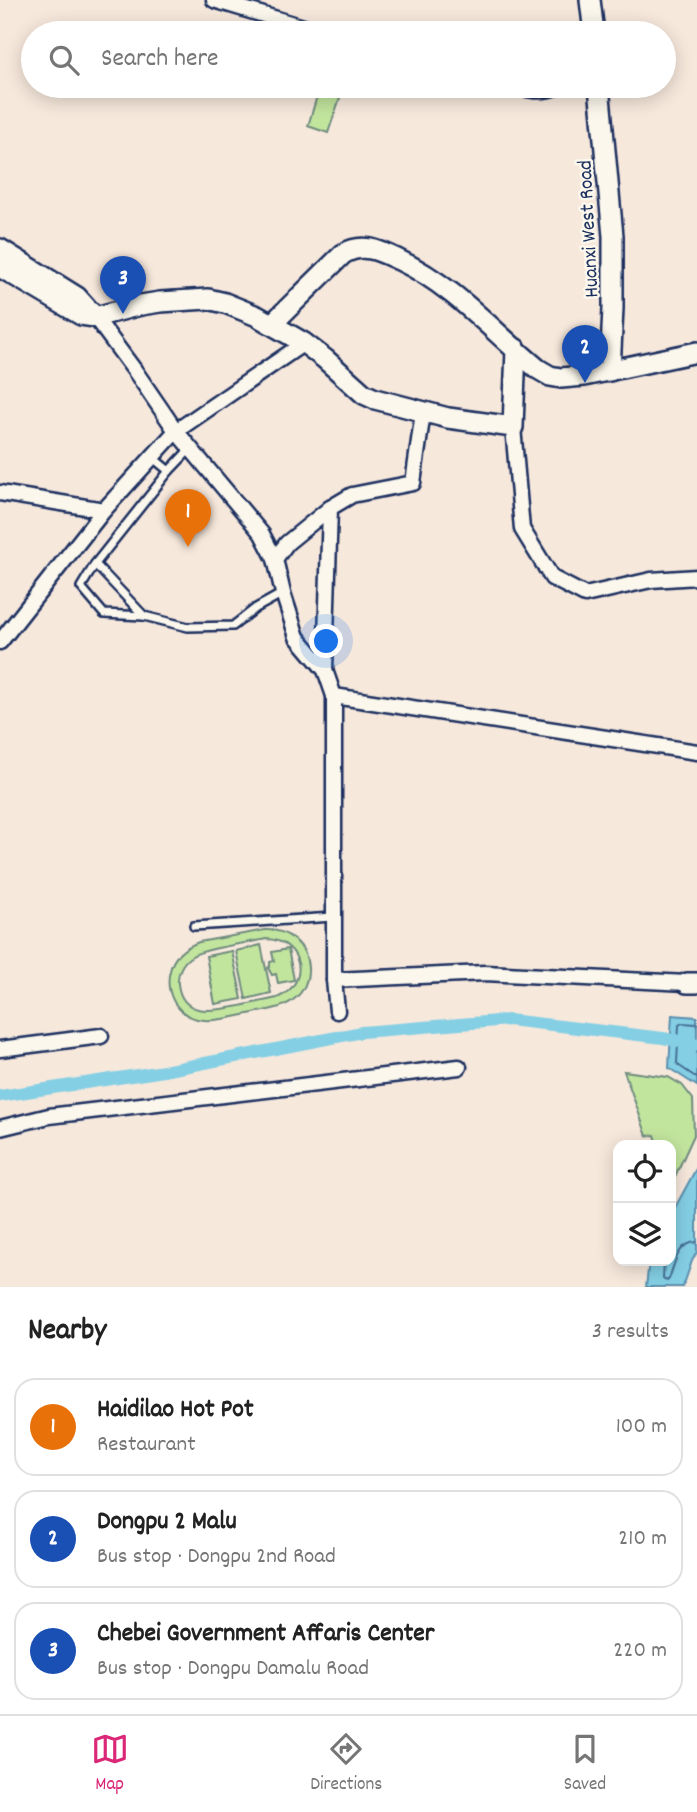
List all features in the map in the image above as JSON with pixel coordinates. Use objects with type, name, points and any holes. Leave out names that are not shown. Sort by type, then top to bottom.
[{"type":"street","points":[[214,0],[283,21]]},
{"type":"street","points":[[590,0],[593,21]]},
{"type":"street","name":"Huanxi West Road","points":[[600,98],[612,236],[610,371]]},
{"type":"street","points":[[272,324],[343,254],[351,249],[370,248],[412,266],[441,283],[538,369],[550,376],[572,377],[610,371],[697,352]]},
{"type":"street","points":[[0,249],[77,298],[96,317],[176,431],[262,534],[275,559],[282,593],[297,637],[325,670]]},
{"type":"street","points":[[0,267],[81,315],[96,317],[141,305],[208,299],[239,307],[304,343],[364,394],[375,399],[448,418],[513,427]]},
{"type":"street","points":[[0,642],[104,510],[176,431],[304,343]]},
{"type":"street","points":[[516,349],[513,427],[522,529],[552,578],[585,595],[651,580],[697,577]]},
{"type":"street","points":[[275,559],[287,543],[330,508],[352,495],[413,483],[423,412]]},
{"type":"street","points":[[0,493],[104,510]]},
{"type":"street","points":[[330,508],[325,670],[334,696],[334,980],[337,1011]]},
{"type":"street","points":[[334,696],[697,752]]},
{"type":"street","points":[[334,980],[485,974],[692,983]]},
{"type":"street","points":[[0,1049],[101,1036]]},
{"type":"street","points":[[0,1128],[49,1116],[459,1068]]},
{"type":"lane","points":[[190,448],[95,564],[81,587],[104,614],[144,616],[188,627],[233,626],[282,593]]},
{"type":"lane","points":[[152,457],[169,471]]},
{"type":"lane","points":[[95,564],[144,616]]},
{"type":"lane","points":[[194,926],[334,917]]},
{"type":"green space","points":[[316,98],[340,98],[328,133],[308,126]]},
{"type":"green space","points":[[265,930],[281,932],[300,945],[304,952],[308,968],[306,982],[297,997],[279,1007],[221,1019],[200,1020],[190,1017],[174,1002],[169,987],[169,975],[184,949],[199,942]],"holes":[[[266,939],[278,941],[295,954],[298,973],[295,983],[277,998],[202,1010],[186,1003],[181,995],[179,972],[185,961],[192,956],[216,948]]]},
{"type":"green space","points":[[261,945],[271,993],[246,999],[236,951]]},
{"type":"green space","points":[[288,949],[294,980],[278,983],[276,974],[272,975],[268,968],[270,962],[274,961],[272,952]]},
{"type":"green space","points":[[232,951],[242,999],[215,1004],[206,956]]},
{"type":"green space","points":[[624,1071],[668,1077],[682,1085],[693,1099],[694,1135],[676,1174],[676,1140],[656,1140],[655,1135],[647,1136]]},
{"type":"water","points":[[672,1015],[697,1017],[697,1086],[669,1068]]},
{"type":"water","points":[[697,1167],[697,1252],[683,1287],[646,1287],[648,1266],[676,1266],[676,1206]]},
{"type":"waterway","points":[[0,1096],[164,1071],[362,1032],[509,1020],[663,1038],[697,1045]]},
{"type":"place","name":"Chebei Government Affaris Center","points":[[123,314]]},
{"type":"place","name":"Dongpu 2 Malu","points":[[585,383]]},
{"type":"place","name":"Haidilao Hot Pot","points":[[188,547]]}]
